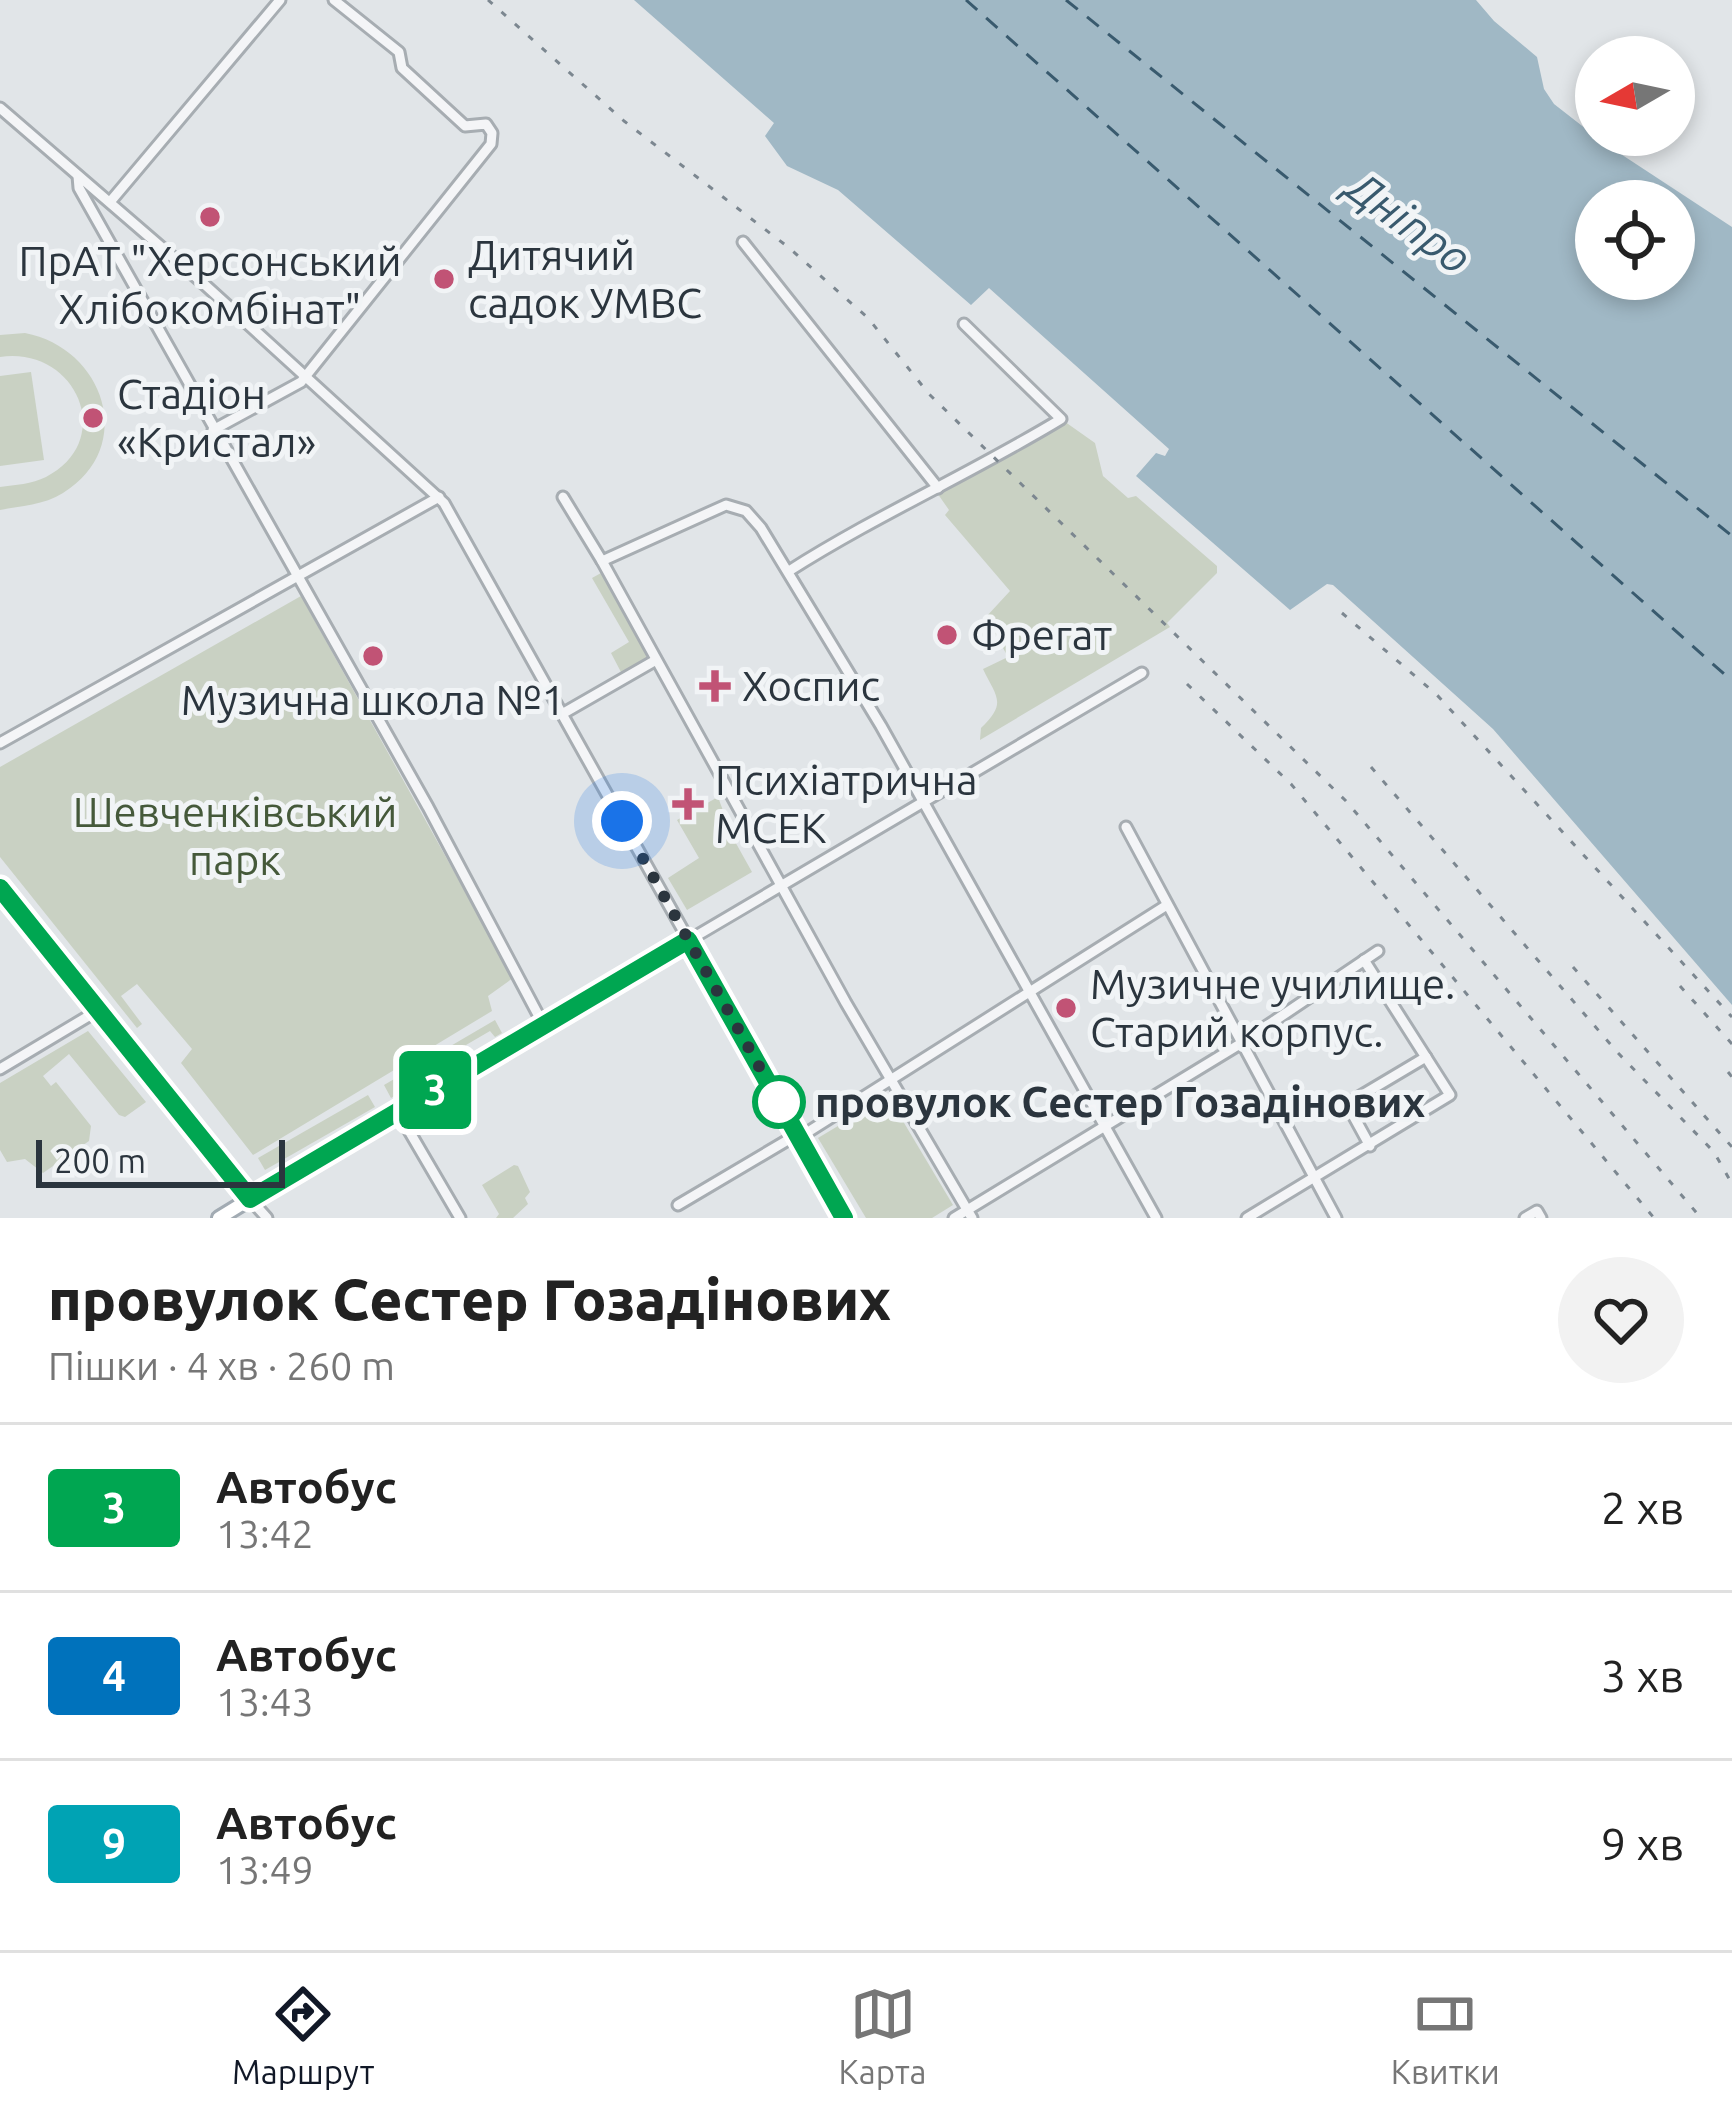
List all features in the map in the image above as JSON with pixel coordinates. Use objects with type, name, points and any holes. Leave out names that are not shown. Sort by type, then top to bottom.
[{"type":"main road","points":[[0,889],[250,1199],[219,1218]]},
{"type":"street","points":[[110,202],[280,0]]},
{"type":"street","points":[[213,430],[305,376],[493,138],[487,124],[466,126],[402,68],[399,52],[334,0]]},
{"type":"street","points":[[0,108],[439,497],[844,1218]]},
{"type":"street","points":[[78,176],[79,188],[428,807],[543,1024]]},
{"type":"street","points":[[743,242],[938,488]]},
{"type":"street","points":[[789,571],[1061,419],[964,324]]},
{"type":"street","points":[[0,743],[439,497]]},
{"type":"street","points":[[562,497],[970,1214]]},
{"type":"street","points":[[602,561],[726,506],[746,511],[789,571],[923,802],[1156,1218]]},
{"type":"street","points":[[562,715],[656,660]]},
{"type":"street","points":[[267,1218],[250,1199],[1142,674]]},
{"type":"street","points":[[1126,827],[1336,1218]]},
{"type":"street","points":[[678,1204],[892,1082],[1167,905]]},
{"type":"street","points":[[954,1218],[970,1214],[1240,1044],[1378,951]]},
{"type":"street","points":[[1247,1218],[1450,1095],[1364,960]]},
{"type":"street","points":[[0,1069],[97,1011]]},
{"type":"street","points":[[1370,1146],[1346,1104],[1426,1057]]},
{"type":"street","points":[[398,1112],[460,1218]]},
{"type":"street","points":[[1525,1218],[1539,1215]]},
{"type":"green space","name":"Стадіон «Кристал»","points":[[25,333],[52,342],[75,358],[92,378],[102,401],[105,426],[100,451],[86,474],[63,493],[40,503],[0,510],[0,487],[46,477],[68,461],[80,442],[83,420],[67,381],[50,366],[27,358],[0,357],[0,335]]},
{"type":"green space","points":[[31,372],[44,460],[0,466],[0,376]]},
{"type":"green space","points":[[1061,419],[1095,443],[1103,476],[1128,498],[1136,496],[1217,566],[1217,573],[1167,623],[1170,627],[980,740],[981,728],[997,706],[983,669],[1008,657],[986,617],[1010,591],[945,515],[949,510],[935,490]]},
{"type":"green space","points":[[601,573],[647,655],[646,661],[622,674],[611,653],[629,642],[592,578]]},
{"type":"green space","name":"Шевченківський парк","points":[[301,596],[513,978],[488,996],[492,1011],[253,1155],[181,1063],[192,1049],[137,984],[121,996],[142,1024],[137,1028],[0,857],[0,767]]},
{"type":"green space","points":[[718,797],[752,872],[687,910],[668,878],[699,858],[677,820]]},
{"type":"green space","points":[[495,1020],[502,1033],[495,1037],[490,1031],[466,1045],[469,1052],[391,1098],[384,1085]]},
{"type":"green space","points":[[88,1031],[146,1102],[125,1117],[119,1115],[69,1054],[43,1076],[51,1086],[56,1082],[91,1126],[89,1141],[43,1173],[25,1159],[7,1162],[0,1150],[0,1083]]},
{"type":"green space","points":[[368,1095],[375,1107],[265,1170],[258,1158]]},
{"type":"green space","points":[[888,1096],[953,1205],[932,1218],[866,1218],[818,1138]]},
{"type":"green space","points":[[514,1165],[530,1192],[525,1198],[528,1204],[513,1218],[496,1218],[499,1214],[482,1185]]},
{"type":"water","name":"Дніпро","points":[[634,0],[1476,0],[1537,57],[1544,89],[1575,120],[1575,156],[1624,156],[1660,180],[1575,180],[1575,300],[1695,300],[1695,203],[1732,227],[1732,1005],[1493,729],[1333,585],[1327,584],[1290,610],[1136,476],[1156,453],[1165,456],[1169,449],[989,288],[971,305],[838,190],[787,166],[765,136],[774,123]]},
{"type":"ferry route","points":[[966,0],[1732,681]]},
{"type":"ferry route","points":[[1066,0],[1732,536]]},
{"type":"railway","points":[[488,0],[624,121],[788,247],[868,318],[929,394],[1346,801],[1701,1218]]},
{"type":"railway","points":[[1342,613],[1437,695],[1732,1017]]},
{"type":"railway","points":[[1187,684],[1291,784],[1654,1218]]},
{"type":"railway","points":[[1371,767],[1618,1053],[1714,1152],[1732,1184]]},
{"type":"railway","points":[[1573,967],[1732,1147]]},
{"type":"railway","points":[[1680,986],[1732,1044]]},
{"type":"railway","points":[[1728,1072],[1732,1077]]},
{"type":"bus line","name":"3","points":[[0,888],[250,1199],[688,940],[844,1218]]},
{"type":"place","name":"ПрАТ \"Херсонський Хлібокомбінат\"","points":[[210,217]]},
{"type":"place","name":"Дитячий садок УМВС","points":[[444,279]]},
{"type":"place","name":"Стадіон «Кристал»","points":[[93,418]]},
{"type":"place","name":"Фрегат","points":[[947,635]]},
{"type":"place","name":"Музична школа №1","points":[[373,656]]},
{"type":"place","name":"Хоспис","points":[[715,686]]},
{"type":"place","name":"Психіатрична МСЕК","points":[[688,804]]},
{"type":"place","name":"Музичне училище. Старий корпус.","points":[[1066,1008]]},
{"type":"place","name":"провулок Сестер Гозадінових","points":[[779,1102]]},
{"type":"route","points":[[622,821],[779,1102]]}]
